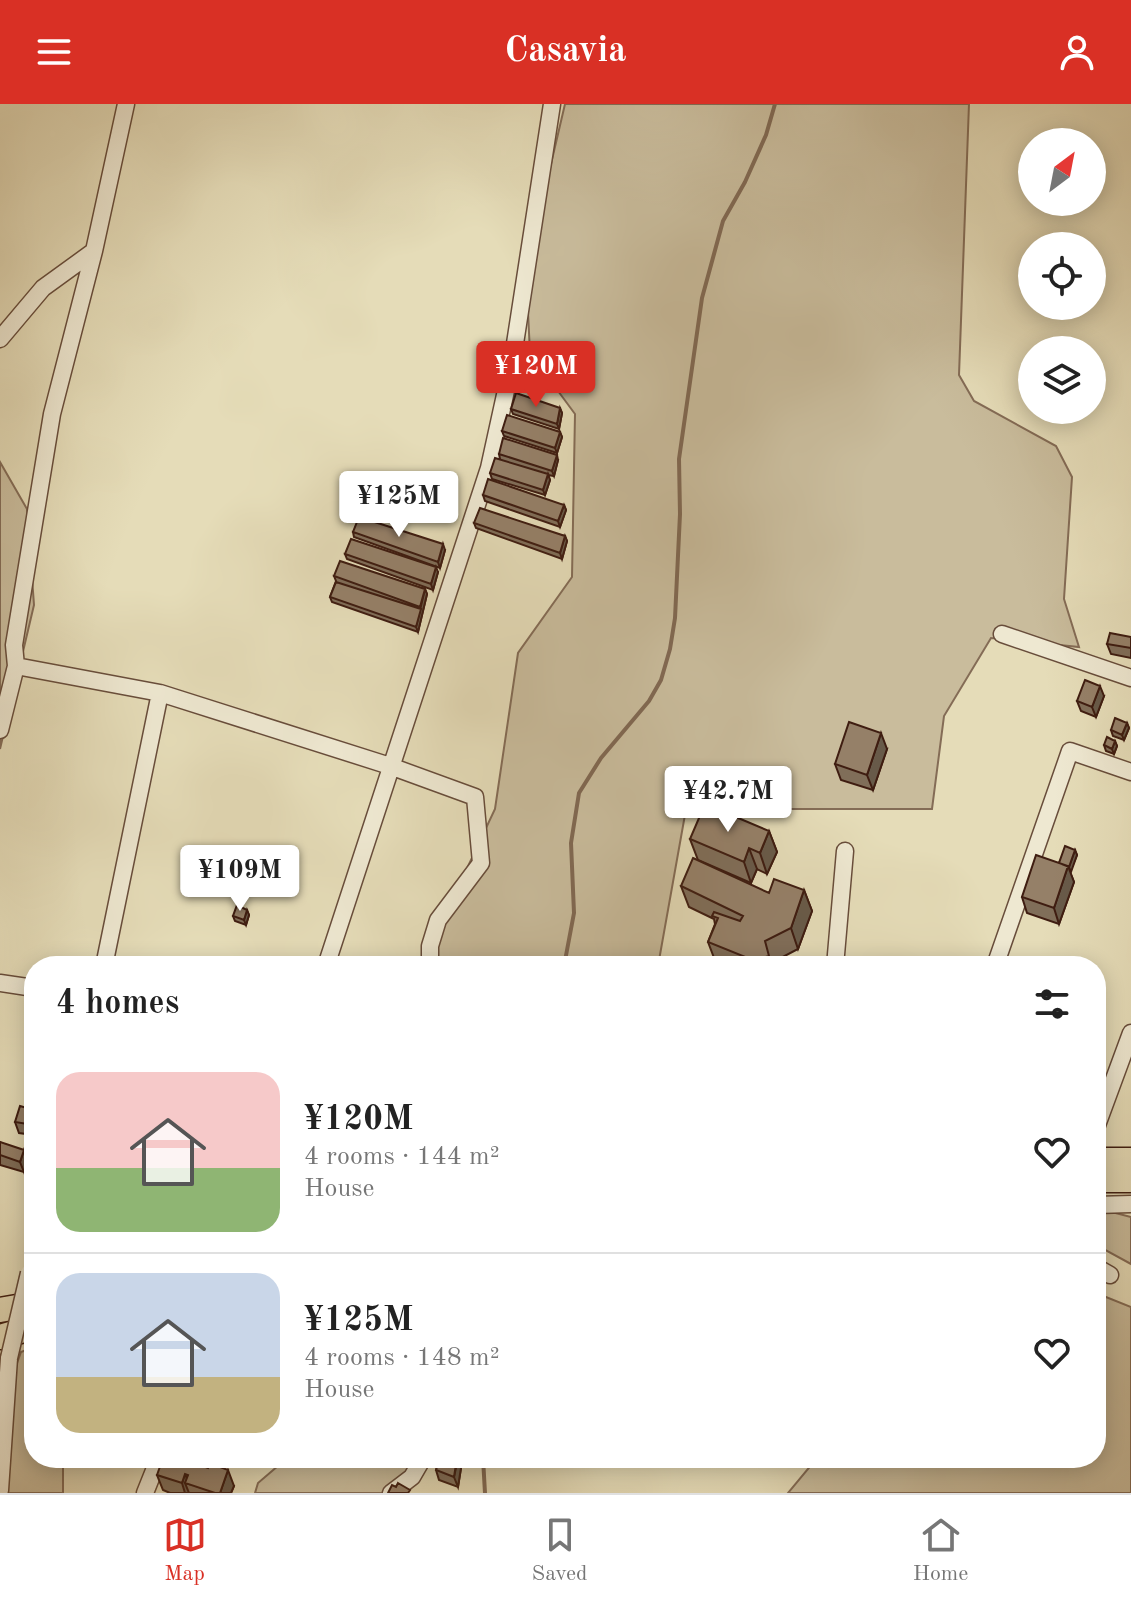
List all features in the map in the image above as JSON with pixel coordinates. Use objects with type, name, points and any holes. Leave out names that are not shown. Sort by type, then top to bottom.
[{"type":"highway","points":[[1106,1160],[1131,1160]]},
{"type":"highway","points":[[1106,1180],[1131,1180]]},
{"type":"highway","points":[[0,1311],[24,1306]]},
{"type":"highway","points":[[5,1348],[24,1333]]},
{"type":"street","points":[[0,730],[16,666],[14,645],[52,414],[94,251],[126,104]]},
{"type":"street","points":[[329,956],[489,468],[512,363],[552,104]]},
{"type":"street","points":[[0,339],[43,288],[94,251]]},
{"type":"street","points":[[1002,634],[1131,678]]},
{"type":"street","points":[[16,666],[160,693],[390,766],[475,797],[481,863],[438,920],[430,956]]},
{"type":"street","points":[[106,956],[160,693]]},
{"type":"street","points":[[998,956],[1070,751],[1131,772]]},
{"type":"street","points":[[836,956],[845,851]]},
{"type":"street","points":[[0,983],[24,987]]},
{"type":"street","points":[[1106,1101],[1131,1033]]},
{"type":"street","points":[[1106,1205],[1131,1204]]},
{"type":"street","points":[[0,1490],[5,1348],[24,1291]]},
{"type":"street","points":[[0,1328],[24,1326]]},
{"type":"street","points":[[145,1493],[155,1468]]},
{"type":"street","points":[[391,1493],[412,1477],[417,1468]]},
{"type":"shaded area","points":[[565,104],[969,104],[959,375],[974,401],[1056,446],[1072,477],[1064,599],[1079,647],[991,638],[944,716],[932,809],[686,809],[660,956],[434,956],[438,930],[495,809],[518,653],[572,577],[575,414],[530,353],[526,271]]},
{"type":"shaded area","points":[[0,462],[27,509],[34,605],[0,749]]},
{"type":"shaded area","points":[[1106,1211],[1131,1217],[1131,1264],[1106,1250]]},
{"type":"shaded area","points":[[1106,1297],[1131,1307],[1131,1493],[788,1493],[809,1468],[1106,1468]]},
{"type":"shaded area","points":[[24,1351],[24,1468],[63,1468],[63,1493],[0,1493],[11,1380]]},
{"type":"shaded area","points":[[276,1468],[412,1468],[391,1493],[255,1493],[258,1483]]},
{"type":"building","points":[[516,393],[560,408],[557,424],[511,409]]},
{"type":"building","points":[[507,415],[560,432],[555,448],[502,431]]},
{"type":"building","points":[[503,438],[557,455],[552,471],[499,454]]},
{"type":"building","points":[[495,458],[548,474],[543,490],[490,473]]},
{"type":"building","points":[[488,479],[564,505],[558,521],[483,495]]},
{"type":"building","points":[[480,508],[565,536],[560,553],[474,523]]},
{"type":"building","points":[[359,517],[443,544],[438,562],[353,532]]},
{"type":"building","points":[[351,539],[436,567],[431,584],[345,554]]},
{"type":"building","points":[[340,561],[425,589],[420,607],[334,576]]},
{"type":"building","points":[[336,582],[421,609],[416,627],[330,597]]},
{"type":"building","points":[[1110,633],[1131,637],[1131,648],[1107,644]]},
{"type":"building","points":[[1085,680],[1100,686],[1092,707],[1077,701]]},
{"type":"building","points":[[1115,718],[1127,723],[1122,735],[1111,730]]},
{"type":"building","points":[[849,722],[881,733],[867,775],[835,764]]},
{"type":"building","points":[[1107,737],[1115,741],[1112,749],[1104,745]]},
{"type":"building","points":[[705,804],[769,831],[760,853],[749,848],[744,862],[690,839]]},
{"type":"building","points":[[1065,846],[1075,850],[1069,867],[1059,863]]},
{"type":"building","points":[[1036,855],[1068,866],[1054,908],[1022,897]]},
{"type":"building","points":[[693,858],[769,893],[774,879],[804,890],[791,928],[765,941],[769,956],[743,956],[708,942],[718,918],[712,916],[714,912],[740,921],[743,916],[681,886]]},
{"type":"building","points":[[237,905],[247,910],[244,920],[233,916]]},
{"type":"building","points":[[20,1106],[24,1107],[24,1123],[15,1122]]},
{"type":"building","points":[[0,1142],[24,1150],[20,1162],[0,1155]]},
{"type":"building","points":[[159,1468],[228,1470],[220,1493],[185,1483],[188,1475],[185,1474],[182,1483],[157,1475]]},
{"type":"building","points":[[437,1468],[455,1468],[454,1477]]},
{"type":"building","points":[[398,1483],[410,1490],[408,1493],[388,1493],[392,1485],[396,1487]]},
{"type":"waterway","points":[[566,956],[574,913],[571,843],[579,793],[601,758],[649,701],[661,680],[670,649],[675,618],[680,514],[679,459],[702,298],[723,221],[766,135],[775,104]]},
{"type":"waterway","points":[[484,1468],[485,1493]]}]
